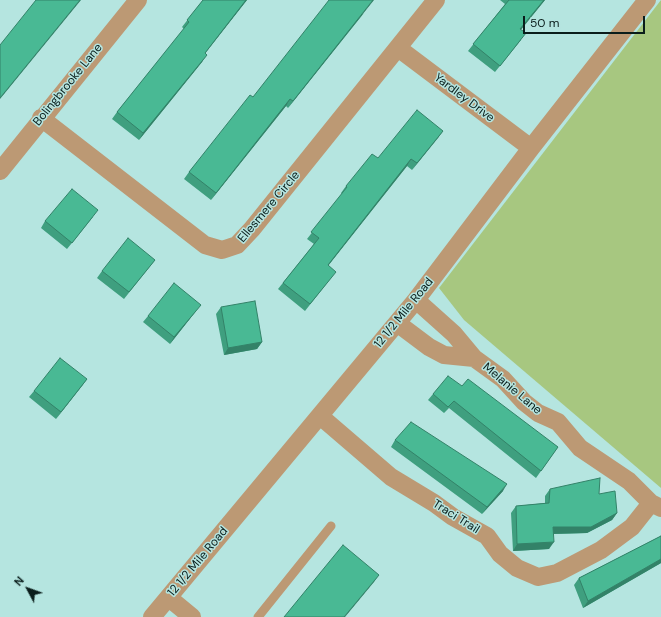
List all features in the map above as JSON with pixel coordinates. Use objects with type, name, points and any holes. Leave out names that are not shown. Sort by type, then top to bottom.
[{"type":"street","name":"Bolingbrooke Lane","points":[[0,171],[41,118],[138,0]]},
{"type":"street","name":"Ellesmere Circle","points":[[41,118],[205,246],[222,250],[237,245],[252,229],[436,0]]},
{"type":"street","name":"12 1/2 Mile Road","points":[[152,617],[416,300],[531,148],[647,0]]},
{"type":"street","name":"Yardley Drive","points":[[398,48],[531,148]]},
{"type":"street","name":"Melanie Lane","points":[[416,300],[454,334],[474,358],[503,379],[524,402],[538,413],[558,422],[580,448],[629,481],[656,505]]},
{"type":"street","name":"Melanie Lane","points":[[397,323],[429,347],[444,355],[474,358]]},
{"type":"street","name":"Traci Trail","points":[[320,416],[391,477],[434,503],[453,517],[487,536],[500,554],[517,568],[538,577],[556,573],[601,550],[632,527],[656,505]]},
{"type":"street","points":[[168,598],[192,617]]},
{"type":"lane","points":[[258,617],[331,526]]},
{"type":"green space","points":[[661,0],[661,488],[464,320],[439,288]]},
{"type":"building","points":[[36,0],[80,0],[0,98],[0,45]]},
{"type":"building","points":[[203,0],[246,0],[205,53],[207,55],[143,133],[117,112],[189,22],[187,20]]},
{"type":"building","points":[[329,0],[373,0],[293,101],[290,99],[216,193],[189,172],[250,95],[253,97]]},
{"type":"building","points":[[509,0],[544,0],[520,29],[526,33],[500,66],[473,44]]},
{"type":"building","points":[[417,110],[443,131],[417,163],[411,159],[328,265],[336,272],[310,304],[283,283],[319,238],[311,232],[372,154],[378,158]]},
{"type":"building","points":[[72,189],[98,210],[72,243],[45,221]]},
{"type":"building","points":[[128,238],[155,260],[129,292],[102,271]]},
{"type":"building","points":[[174,283],[201,305],[174,337],[148,316]]},
{"type":"building","points":[[255,301],[262,342],[228,348],[221,307]]},
{"type":"building","points":[[60,358],[87,379],[61,412],[34,391]]},
{"type":"building","points":[[448,376],[462,386],[468,379],[558,447],[541,471],[454,401],[448,407],[433,394]]},
{"type":"building","points":[[411,422],[507,484],[487,507],[395,440]]},
{"type":"building","points":[[600,478],[599,494],[615,491],[617,513],[591,527],[553,527],[554,542],[517,544],[516,506],[549,503],[550,489]]},
{"type":"building","points":[[661,536],[661,559],[588,601],[579,578]]},
{"type":"building","points":[[343,545],[379,575],[344,617],[284,617]]}]
